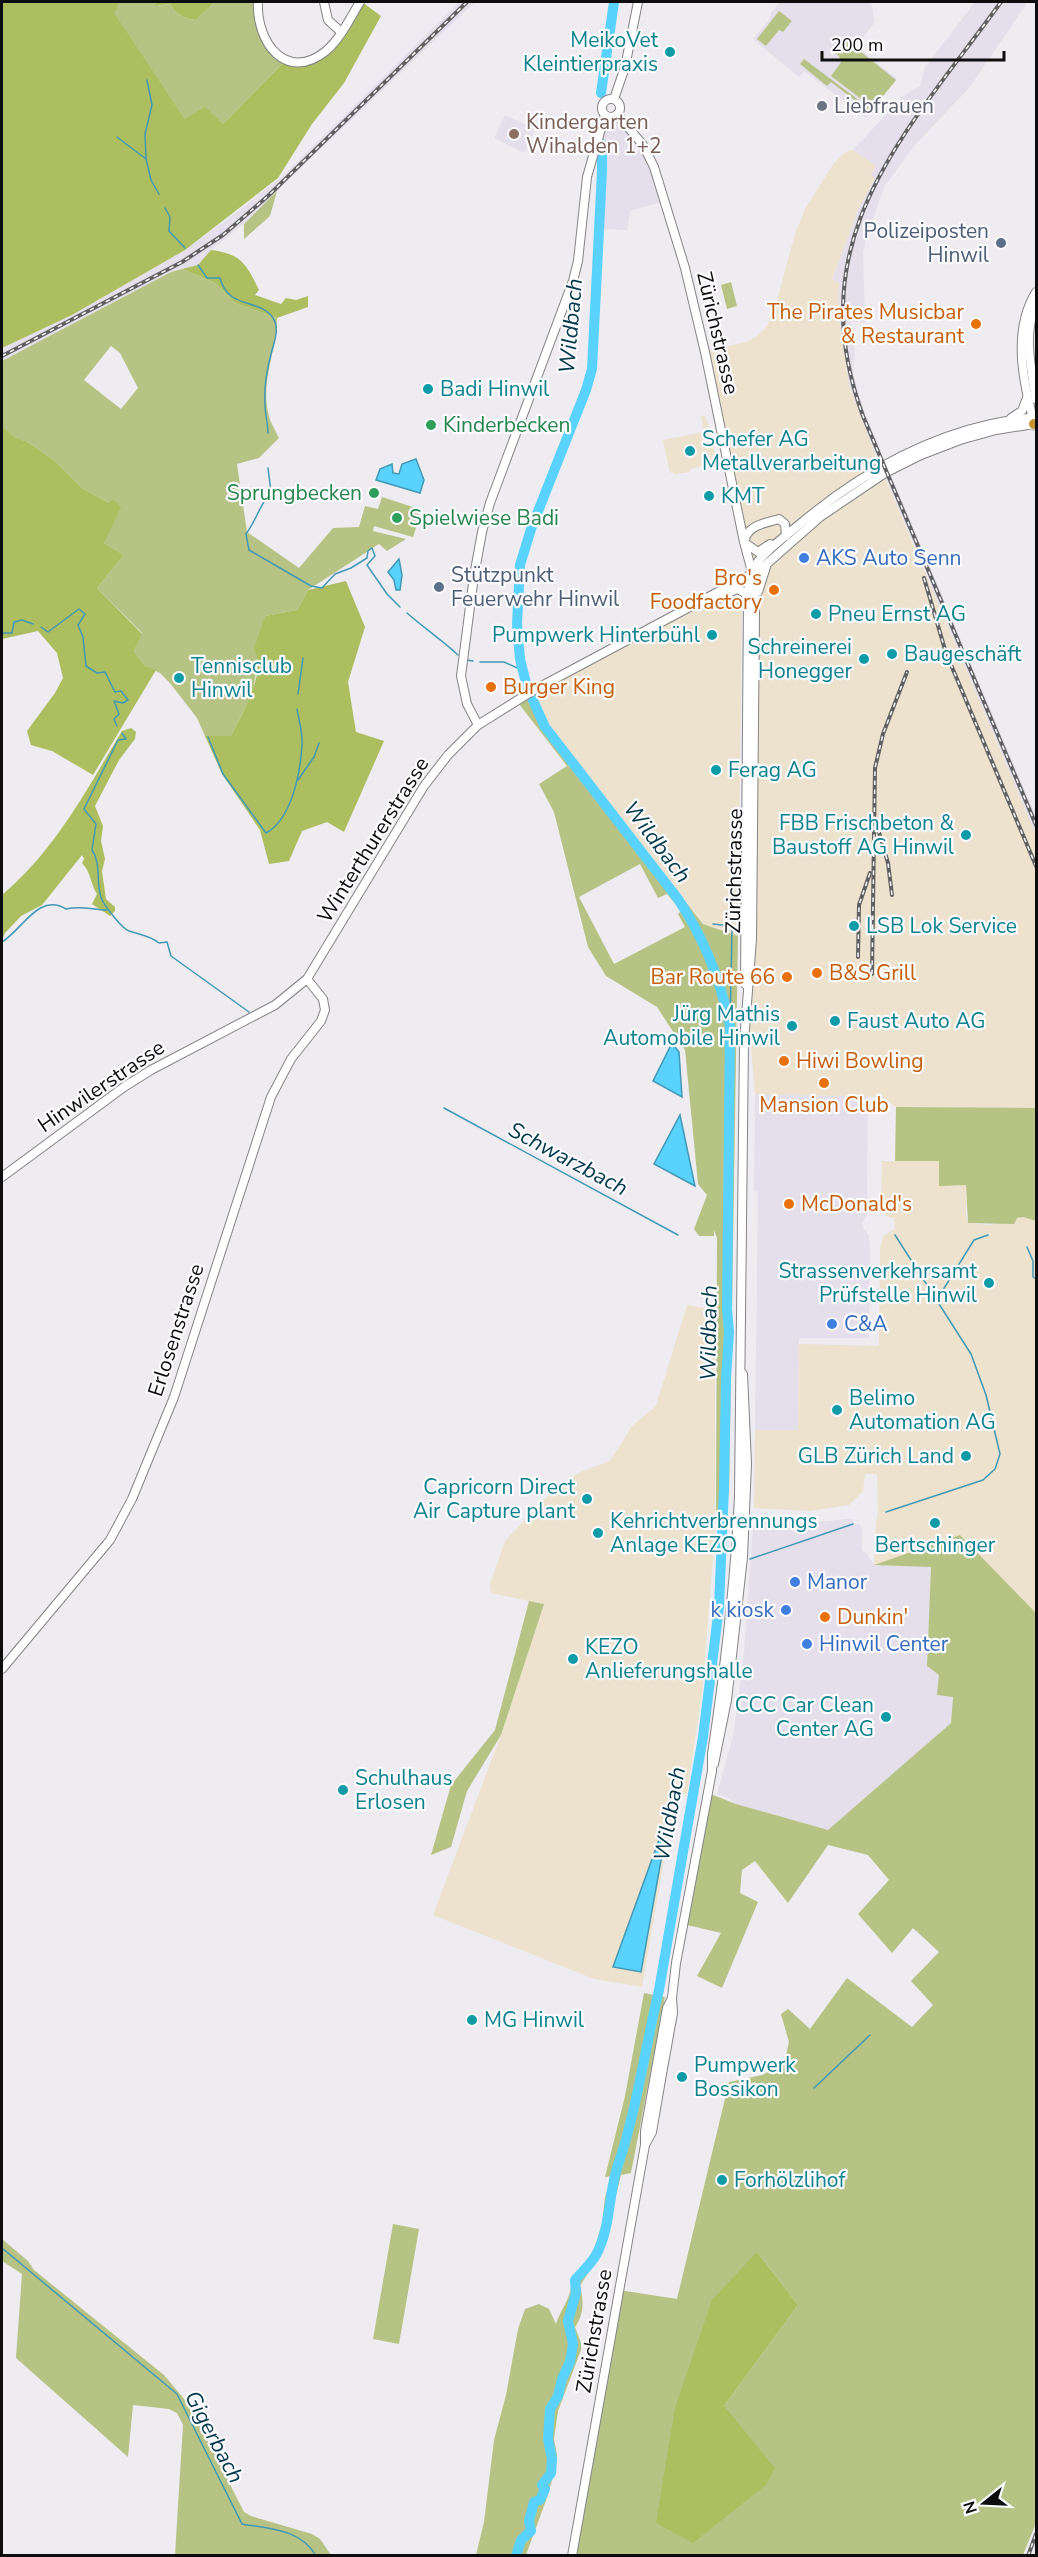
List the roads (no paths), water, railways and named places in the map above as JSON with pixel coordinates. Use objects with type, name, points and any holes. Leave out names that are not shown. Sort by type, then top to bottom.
[{"type":"main road","points":[[258,2],[258,19],[263,39],[274,52],[286,59],[302,61],[316,57],[327,49],[360,2]]},
{"type":"main road","points":[[324,2],[328,20],[341,32]]},
{"type":"main road","points":[[614,99],[625,67],[638,2]]},
{"type":"main road","points":[[605,115],[611,117],[617,114],[619,106],[614,99]]},
{"type":"main road","points":[[478,725],[466,704],[461,676],[477,557],[490,503],[573,280],[578,261],[587,177],[605,115],[602,109],[603,102],[614,99]]},
{"type":"main road","name":"Zürichstrasse","points":[[617,114],[639,140],[651,159],[674,229],[705,352],[744,542],[754,579],[752,939],[746,990]]},
{"type":"main road","points":[[1034,397],[1022,332],[1026,313],[1036,292]]},
{"type":"main road","points":[[1035,419],[1029,341],[1030,321],[1036,304]]},
{"type":"main road","points":[[1006,420],[1022,411],[1034,397]]},
{"type":"main road","name":"Winterthurerstrasse","points":[[751,573],[756,563],[786,536],[839,494],[900,456],[958,432],[1006,420],[1035,419]]},
{"type":"main road","name":"Winterthurerstrasse","points":[[226,1032],[275,1005],[307,979],[424,786],[448,755],[478,725],[534,690],[769,563],[820,517],[885,473],[921,455],[960,440],[1035,419]]},
{"type":"main road","points":[[776,520],[781,520],[785,524],[786,536],[774,540],[759,551],[752,550],[744,542],[750,530],[776,520]]},
{"type":"main road","points":[[755,612],[760,582],[769,563]]},
{"type":"main road","name":"Zürichstrasse","points":[[712,1772],[712,1754],[733,1603],[747,1438],[745,1390],[741,1364],[748,599],[751,573]]},
{"type":"main road","points":[[698,603],[712,601],[737,589],[744,592],[748,599]]},
{"type":"main road","name":"Erlosenstrasse","points":[[2,1669],[110,1540],[132,1499],[174,1397],[271,1097],[291,1059],[321,1021],[325,1010],[323,999],[307,979]]},
{"type":"main road","name":"Hinwilerstrasse","points":[[2,1177],[124,1087],[151,1070],[226,1032]]},
{"type":"main road","name":"Zürichstrasse","points":[[572,2556],[645,2145],[652,2132],[673,2013],[672,1998],[685,1913],[727,1700],[741,1590],[742,1513]]},
{"type":"water","points":[[416,459],[424,480],[420,493],[376,480],[380,469],[392,464],[393,473],[399,474],[402,464]]},
{"type":"water","points":[[399,559],[402,575],[400,590],[396,590],[394,580],[388,572]]},
{"type":"water","points":[[672,1043],[679,1052],[682,1097],[653,1081]]},
{"type":"water","points":[[680,1115],[695,1186],[654,1164]]},
{"type":"water","points":[[660,1837],[665,1838],[641,1972],[613,1967]]},
{"type":"waterway","name":"Wildbach","points":[[601,93],[614,2]]},
{"type":"waterway","points":[[146,159],[145,134],[152,105],[147,80]]},
{"type":"waterway","points":[[117,137],[146,159],[151,180],[159,194]]},
{"type":"waterway","name":"Wildbach","points":[[516,2556],[521,2540],[531,2531],[529,2521],[534,2502],[540,2500],[545,2489],[542,2485],[551,2473],[552,2459],[548,2439],[550,2409],[558,2396],[562,2379],[570,2362],[573,2344],[568,2321],[576,2293],[575,2280],[589,2265],[601,2245],[659,1990],[703,1737],[719,1607],[724,1488],[729,1332],[727,1309],[730,1027],[726,1010],[711,961],[688,914],[545,727],[527,687],[520,659],[517,624],[520,565],[531,529],[586,390],[592,369],[602,144]]},
{"type":"waterway","points":[[165,208],[170,217],[169,231],[185,248]]},
{"type":"waterway","points":[[198,265],[207,278],[220,278],[230,295],[267,312],[275,322],[276,336],[268,366],[265,393],[268,433]]},
{"type":"waterway","points":[[268,468],[271,492],[246,534],[249,550],[311,586],[322,588],[335,574],[367,558],[368,551],[372,548],[375,556],[367,565],[387,594],[400,607]]},
{"type":"waterway","name":"Schwarzbach","points":[[41,627],[48,632],[79,609],[85,614],[78,625],[83,637],[86,666],[97,673],[105,672],[115,692],[121,691],[128,700],[123,703],[114,701],[119,714],[114,719],[117,726]]},
{"type":"waterway","points":[[407,613],[458,655]]},
{"type":"waterway","name":"Schwarzbach","points":[[2,633],[12,633],[14,622],[22,620],[33,624]]},
{"type":"waterway","points":[[298,694],[303,658]]},
{"type":"waterway","points":[[467,660],[473,661]]},
{"type":"waterway","points":[[480,662],[504,662],[524,671]]},
{"type":"waterway","points":[[208,737],[223,774],[266,833],[282,817],[297,782],[302,741],[297,709]]},
{"type":"waterway","name":"Schwarzbach","points":[[122,733],[126,739],[118,740],[84,809],[96,824],[92,850],[97,861],[102,900],[126,929],[159,943],[167,942],[171,956],[249,1012]]},
{"type":"waterway","points":[[298,780],[314,757],[319,743]]},
{"type":"waterway","points":[[2,942],[31,915],[47,905],[56,905],[66,909],[107,910]]},
{"type":"waterway","points":[[713,924],[731,926],[732,930],[730,1027]]},
{"type":"waterway","name":"Schwarzbach","points":[[444,1108],[678,1235]]},
{"type":"waterway","points":[[886,1512],[983,1480],[995,1469],[1000,1454],[986,1395],[971,1354],[895,1235]]},
{"type":"waterway","points":[[938,1298],[974,1240],[988,1235]]},
{"type":"waterway","points":[[1027,1247],[1033,1261],[1033,1277],[1036,1279]]},
{"type":"waterway","points":[[750,1559],[853,1524]]},
{"type":"waterway","points":[[814,2088],[870,2035]]},
{"type":"waterway","name":"Gigerbach","points":[[2,2248],[177,2394],[242,2524],[274,2529],[293,2535],[310,2547],[316,2556]]},
{"type":"railway","points":[[2,356],[182,262],[223,235],[268,196],[467,2]]},
{"type":"railway","points":[[1001,2],[929,98],[871,192],[853,242],[844,295],[846,353],[863,416],[1036,825]]},
{"type":"railway","points":[[924,578],[946,653],[1036,866]]},
{"type":"railway","points":[[872,974],[875,768],[883,734],[907,672]]},
{"type":"railway","points":[[878,829],[888,863],[892,895]]},
{"type":"railway","points":[[858,957],[859,905],[870,873]]},
{"type":"railway","points":[[1028,2556],[1036,2534]]},
{"type":"place","name":"MeikoVet Kleintierpraxis","points":[[670,52]]},
{"type":"place","name":"Liebfrauen","points":[[822,106]]},
{"type":"place","name":"Kindergarten Wihalden 1+2","points":[[514,134]]},
{"type":"place","name":"Polizeiposten Hinwil","points":[[1001,243]]},
{"type":"place","name":"The Pirates Musicbar & Restaurant","points":[[976,324]]},
{"type":"place","name":"Badi Hinwil","points":[[428,389]]},
{"type":"place","name":"Kinderbecken","points":[[431,425]]},
{"type":"place","name":"Schefer AG Metallverarbeitung","points":[[690,451]]},
{"type":"place","name":"Sprungbecken","points":[[374,493]]},
{"type":"place","name":"KMT","points":[[709,496]]},
{"type":"place","name":"Spielwiese Badi","points":[[397,518]]},
{"type":"place","name":"AKS Auto Senn","points":[[804,558]]},
{"type":"place","name":"Stützpunkt Feuerwehr Hinwil","points":[[439,587]]},
{"type":"place","name":"Bro's Foodfactory","points":[[774,590]]},
{"type":"place","name":"Pneu Ernst AG","points":[[816,614]]},
{"type":"place","name":"Pumpwerk Hinterbühl","points":[[712,635]]},
{"type":"place","name":"Baugeschäft","points":[[892,654]]},
{"type":"place","name":"Schreinerei Honegger","points":[[864,659]]},
{"type":"place","name":"Tennisclub Hinwil","points":[[179,678]]},
{"type":"place","name":"Burger King","points":[[491,687]]},
{"type":"place","name":"Ferag AG","points":[[716,770]]},
{"type":"place","name":"FBB Frischbeton & Baustoff AG Hinwil","points":[[966,835]]},
{"type":"place","name":"LSB Lok Service","points":[[854,926]]},
{"type":"place","name":"B&S Grill","points":[[817,973]]},
{"type":"place","name":"Bar Route 66","points":[[787,977]]},
{"type":"place","name":"Faust Auto AG","points":[[835,1021]]},
{"type":"place","name":"Jürg Mathis Automobile Hinwil","points":[[792,1026]]},
{"type":"place","name":"Hiwi Bowling","points":[[784,1061]]},
{"type":"place","name":"Mansion Club","points":[[824,1083]]},
{"type":"place","name":"McDonald's","points":[[789,1204]]},
{"type":"place","name":"Strassenverkehrsamt Prüfstelle Hinwil","points":[[989,1283]]},
{"type":"place","name":"C&A","points":[[832,1324]]},
{"type":"place","name":"Belimo Automation AG","points":[[837,1410]]},
{"type":"place","name":"GLB Zürich Land","points":[[966,1456]]},
{"type":"place","name":"Capricorn Direct Air Capture plant","points":[[587,1499]]},
{"type":"place","name":"Bertschinger","points":[[935,1523]]},
{"type":"place","name":"Kehrichtverbrennungs Anlage KEZO","points":[[598,1533]]},
{"type":"place","name":"Manor","points":[[795,1582]]},
{"type":"place","name":"k kiosk","points":[[786,1610]]},
{"type":"place","name":"Dunkin'","points":[[825,1617]]},
{"type":"place","name":"Hinwil Center","points":[[807,1644]]},
{"type":"place","name":"KEZO Anlieferungshalle","points":[[573,1659]]},
{"type":"place","name":"CCC Car Clean Center AG","points":[[886,1717]]},
{"type":"place","name":"Schulhaus Erlosen","points":[[343,1790]]},
{"type":"place","name":"MG Hinwil","points":[[472,2020]]},
{"type":"place","name":"Pumpwerk Bossikon","points":[[682,2077]]},
{"type":"place","name":"Forhölzlihof","points":[[722,2180]]}]
